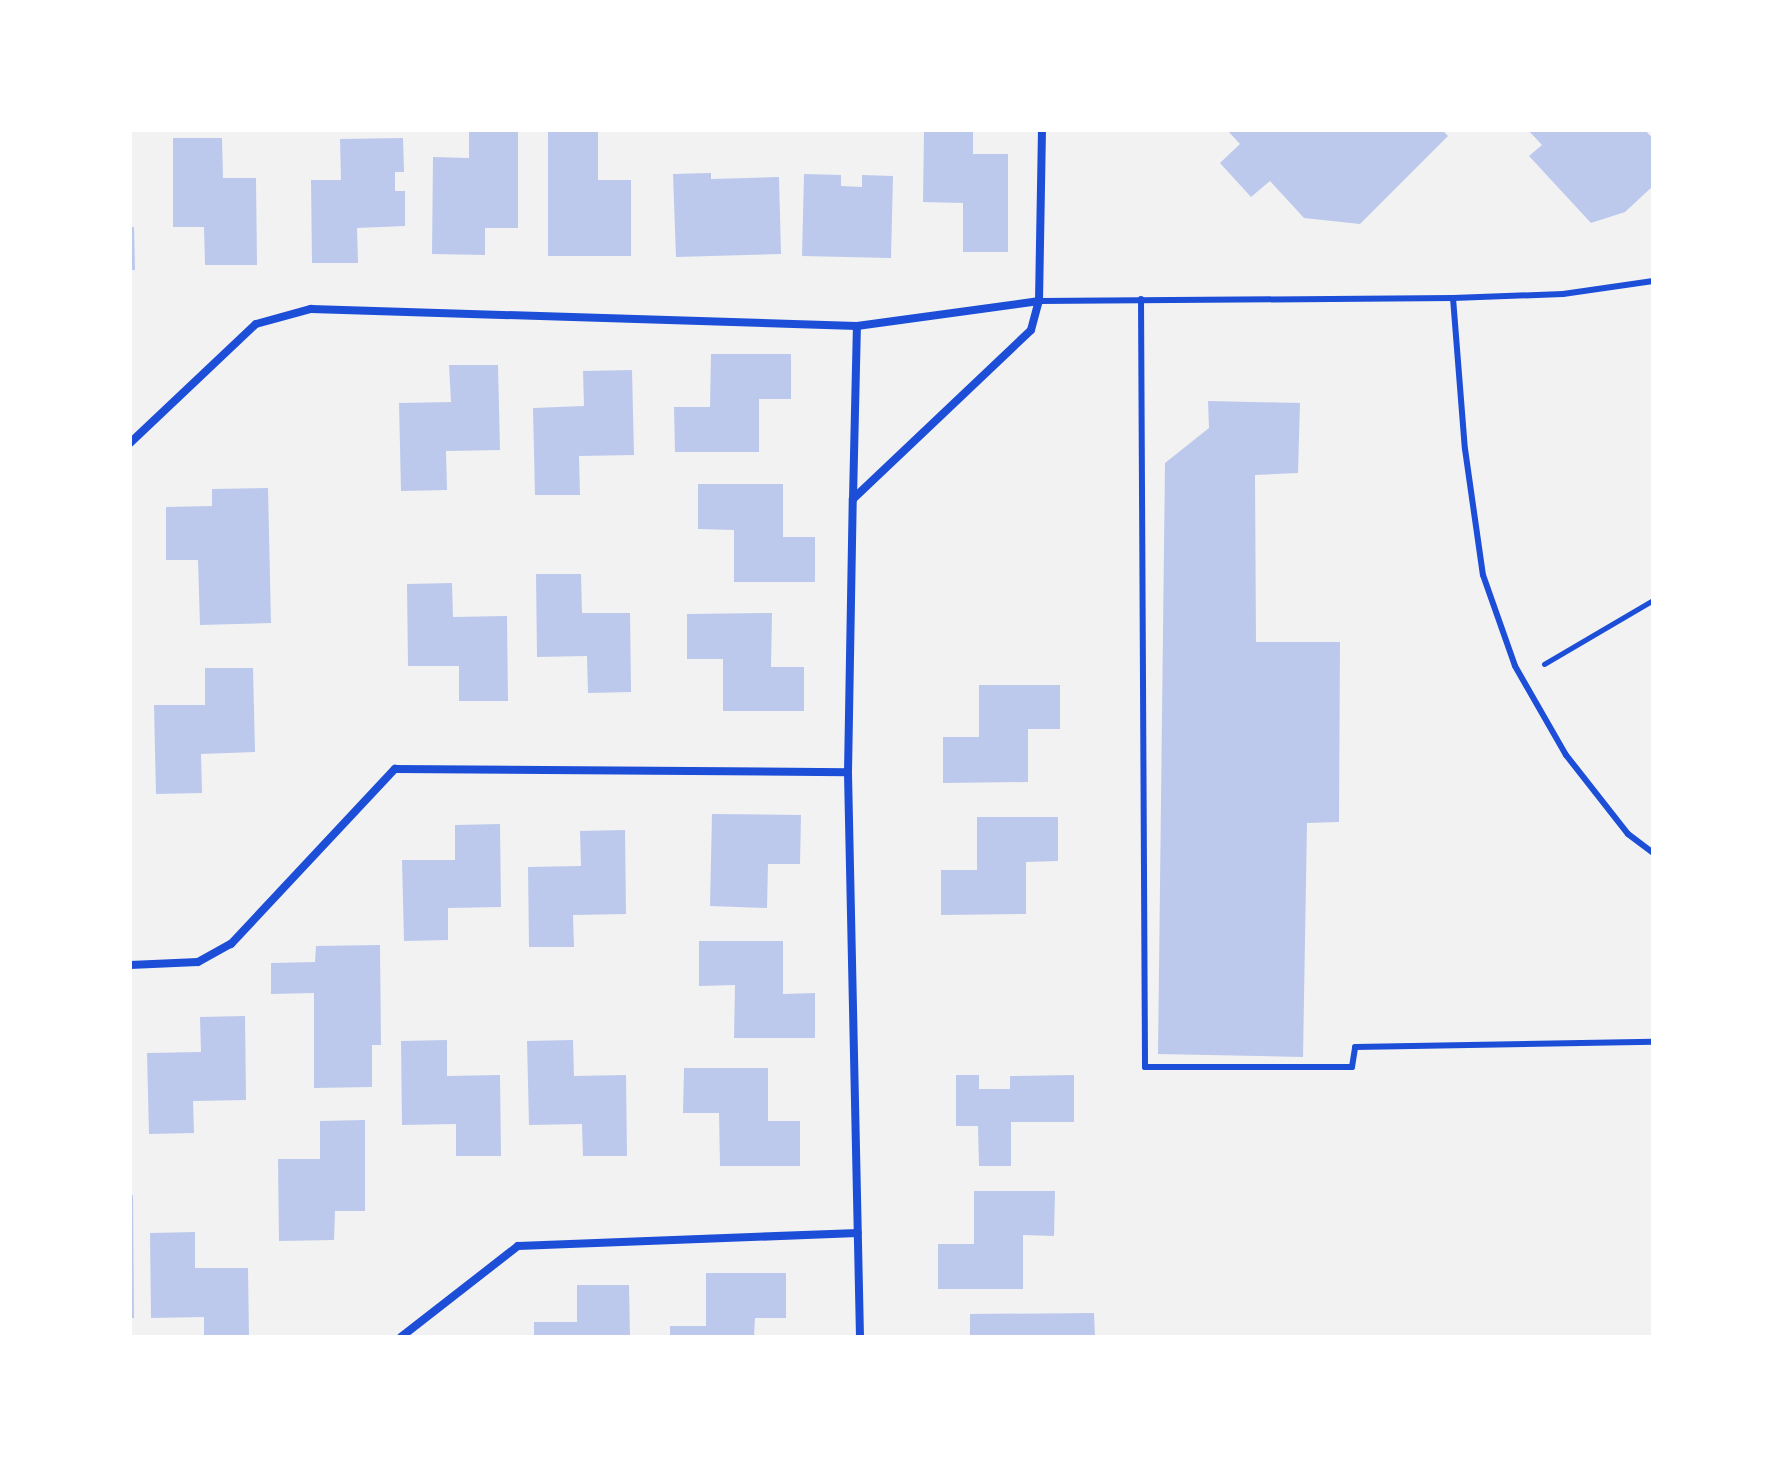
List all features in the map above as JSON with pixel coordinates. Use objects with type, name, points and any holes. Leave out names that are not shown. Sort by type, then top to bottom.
[{"type":"street","points":[[853,499],[1031,330],[1039,301],[1042,130]]},
{"type":"street","points":[[130,443],[256,324],[311,309],[857,326],[1039,301]]},
{"type":"street","points":[[857,326],[848,772],[860,1337]]},
{"type":"street","points":[[130,965],[198,962],[231,944],[395,769],[848,772]]},
{"type":"street","points":[[401,1337],[518,1246],[858,1233]]},
{"type":"lane","points":[[1039,301],[1453,298],[1563,294],[1653,281]]},
{"type":"lane","points":[[1453,298],[1465,449],[1483,575],[1521,678],[1566,755],[1628,834],[1653,853]]},
{"type":"lane","points":[[1141,299],[1145,1067],[1352,1067],[1355,1047],[1653,1042]]},
{"type":"path","points":[[1521,678],[1653,600]]},
{"type":"building","points":[[469,130],[518,130],[518,228],[485,228],[485,255],[432,254],[433,157],[469,158]]},
{"type":"building","points":[[548,130],[598,130],[598,180],[631,180],[631,256],[548,256]]},
{"type":"building","points":[[924,130],[973,130],[973,154],[1008,154],[1008,252],[963,252],[963,203],[923,202]]},
{"type":"building","points":[[1227,130],[1442,130],[1448,136],[1360,224],[1304,218],[1270,181],[1251,197],[1220,163],[1240,144]]},
{"type":"building","points":[[1528,130],[1645,130],[1653,139],[1653,186],[1625,212],[1591,223],[1529,156],[1542,145]]},
{"type":"building","points":[[173,138],[222,138],[223,178],[256,178],[257,265],[205,265],[204,227],[173,227]]},
{"type":"building","points":[[403,138],[404,172],[395,172],[395,191],[405,191],[405,226],[357,228],[358,263],[312,263],[311,180],[341,180],[340,139]]},
{"type":"building","points":[[711,173],[711,179],[779,177],[781,254],[676,257],[673,174]]},
{"type":"building","points":[[804,174],[841,175],[841,186],[862,187],[862,175],[893,176],[891,258],[802,256]]},
{"type":"building","points":[[130,227],[134,227],[135,270],[130,270]]},
{"type":"building","points":[[711,354],[791,354],[791,399],[759,399],[759,452],[675,452],[674,407],[710,407]]},
{"type":"building","points":[[449,365],[498,365],[500,450],[446,451],[447,490],[401,491],[399,403],[451,402]]},
{"type":"building","points":[[632,370],[634,455],[579,456],[580,495],[535,495],[533,408],[584,406],[583,371]]},
{"type":"building","points":[[1208,401],[1300,403],[1298,473],[1255,475],[1256,642],[1340,642],[1339,822],[1307,823],[1303,1057],[1158,1054],[1165,463],[1209,428]]},
{"type":"building","points":[[698,484],[783,484],[783,537],[815,537],[815,582],[734,582],[734,530],[698,529]]},
{"type":"building","points":[[268,488],[271,623],[200,625],[198,560],[166,560],[166,507],[212,506],[212,489]]},
{"type":"building","points":[[536,574],[581,574],[582,613],[630,613],[631,692],[588,693],[587,656],[537,657]]},
{"type":"building","points":[[452,583],[453,617],[507,616],[508,701],[459,701],[459,666],[408,666],[407,584]]},
{"type":"building","points":[[772,613],[771,667],[804,667],[804,711],[723,711],[723,659],[687,659],[687,614]]},
{"type":"building","points":[[205,668],[253,668],[255,752],[201,754],[202,793],[156,794],[154,705],[205,705]]},
{"type":"building","points":[[979,685],[1060,685],[1060,729],[1028,729],[1028,782],[943,783],[943,737],[979,737]]},
{"type":"building","points":[[712,814],[801,815],[800,864],[768,864],[767,908],[710,906]]},
{"type":"building","points":[[977,817],[1058,817],[1058,861],[1026,862],[1026,914],[941,915],[941,870],[977,870]]},
{"type":"building","points":[[500,824],[501,907],[448,908],[448,940],[404,941],[402,860],[455,860],[455,825]]},
{"type":"building","points":[[625,830],[626,914],[573,915],[574,947],[529,947],[528,867],[581,866],[580,831]]},
{"type":"building","points":[[699,941],[783,941],[783,994],[815,993],[815,1038],[734,1038],[735,985],[699,986]]},
{"type":"building","points":[[380,945],[381,1045],[372,1045],[372,1087],[314,1088],[314,993],[271,994],[271,963],[315,962],[316,946]]},
{"type":"building","points":[[245,1016],[246,1100],[193,1101],[194,1133],[149,1134],[147,1053],[201,1052],[200,1017]]},
{"type":"building","points":[[447,1040],[447,1076],[500,1075],[501,1156],[456,1156],[456,1124],[402,1125],[401,1041]]},
{"type":"building","points":[[573,1040],[574,1076],[626,1075],[627,1156],[583,1156],[582,1124],[529,1125],[527,1041]]},
{"type":"building","points":[[684,1068],[768,1068],[768,1121],[800,1121],[800,1166],[720,1166],[719,1113],[683,1113]]},
{"type":"building","points":[[956,1075],[979,1075],[979,1089],[1010,1089],[1010,1076],[1074,1075],[1074,1122],[1011,1122],[1011,1166],[979,1166],[978,1126],[956,1126]]},
{"type":"building","points":[[365,1120],[365,1211],[335,1211],[334,1240],[279,1241],[278,1159],[320,1159],[320,1121]]},
{"type":"building","points":[[974,1191],[1055,1191],[1054,1236],[1023,1235],[1023,1289],[938,1289],[938,1244],[974,1244]]},
{"type":"building","points":[[130,1195],[133,1195],[134,1318],[130,1318]]},
{"type":"building","points":[[195,1232],[195,1268],[248,1268],[249,1337],[204,1337],[204,1317],[151,1318],[150,1233]]},
{"type":"building","points":[[706,1273],[786,1273],[786,1318],[755,1318],[754,1337],[670,1337],[670,1326],[706,1326]]},
{"type":"building","points":[[577,1285],[629,1285],[630,1337],[534,1337],[534,1322],[577,1322]]},
{"type":"building","points":[[1094,1313],[1095,1337],[970,1337],[970,1314]]}]
